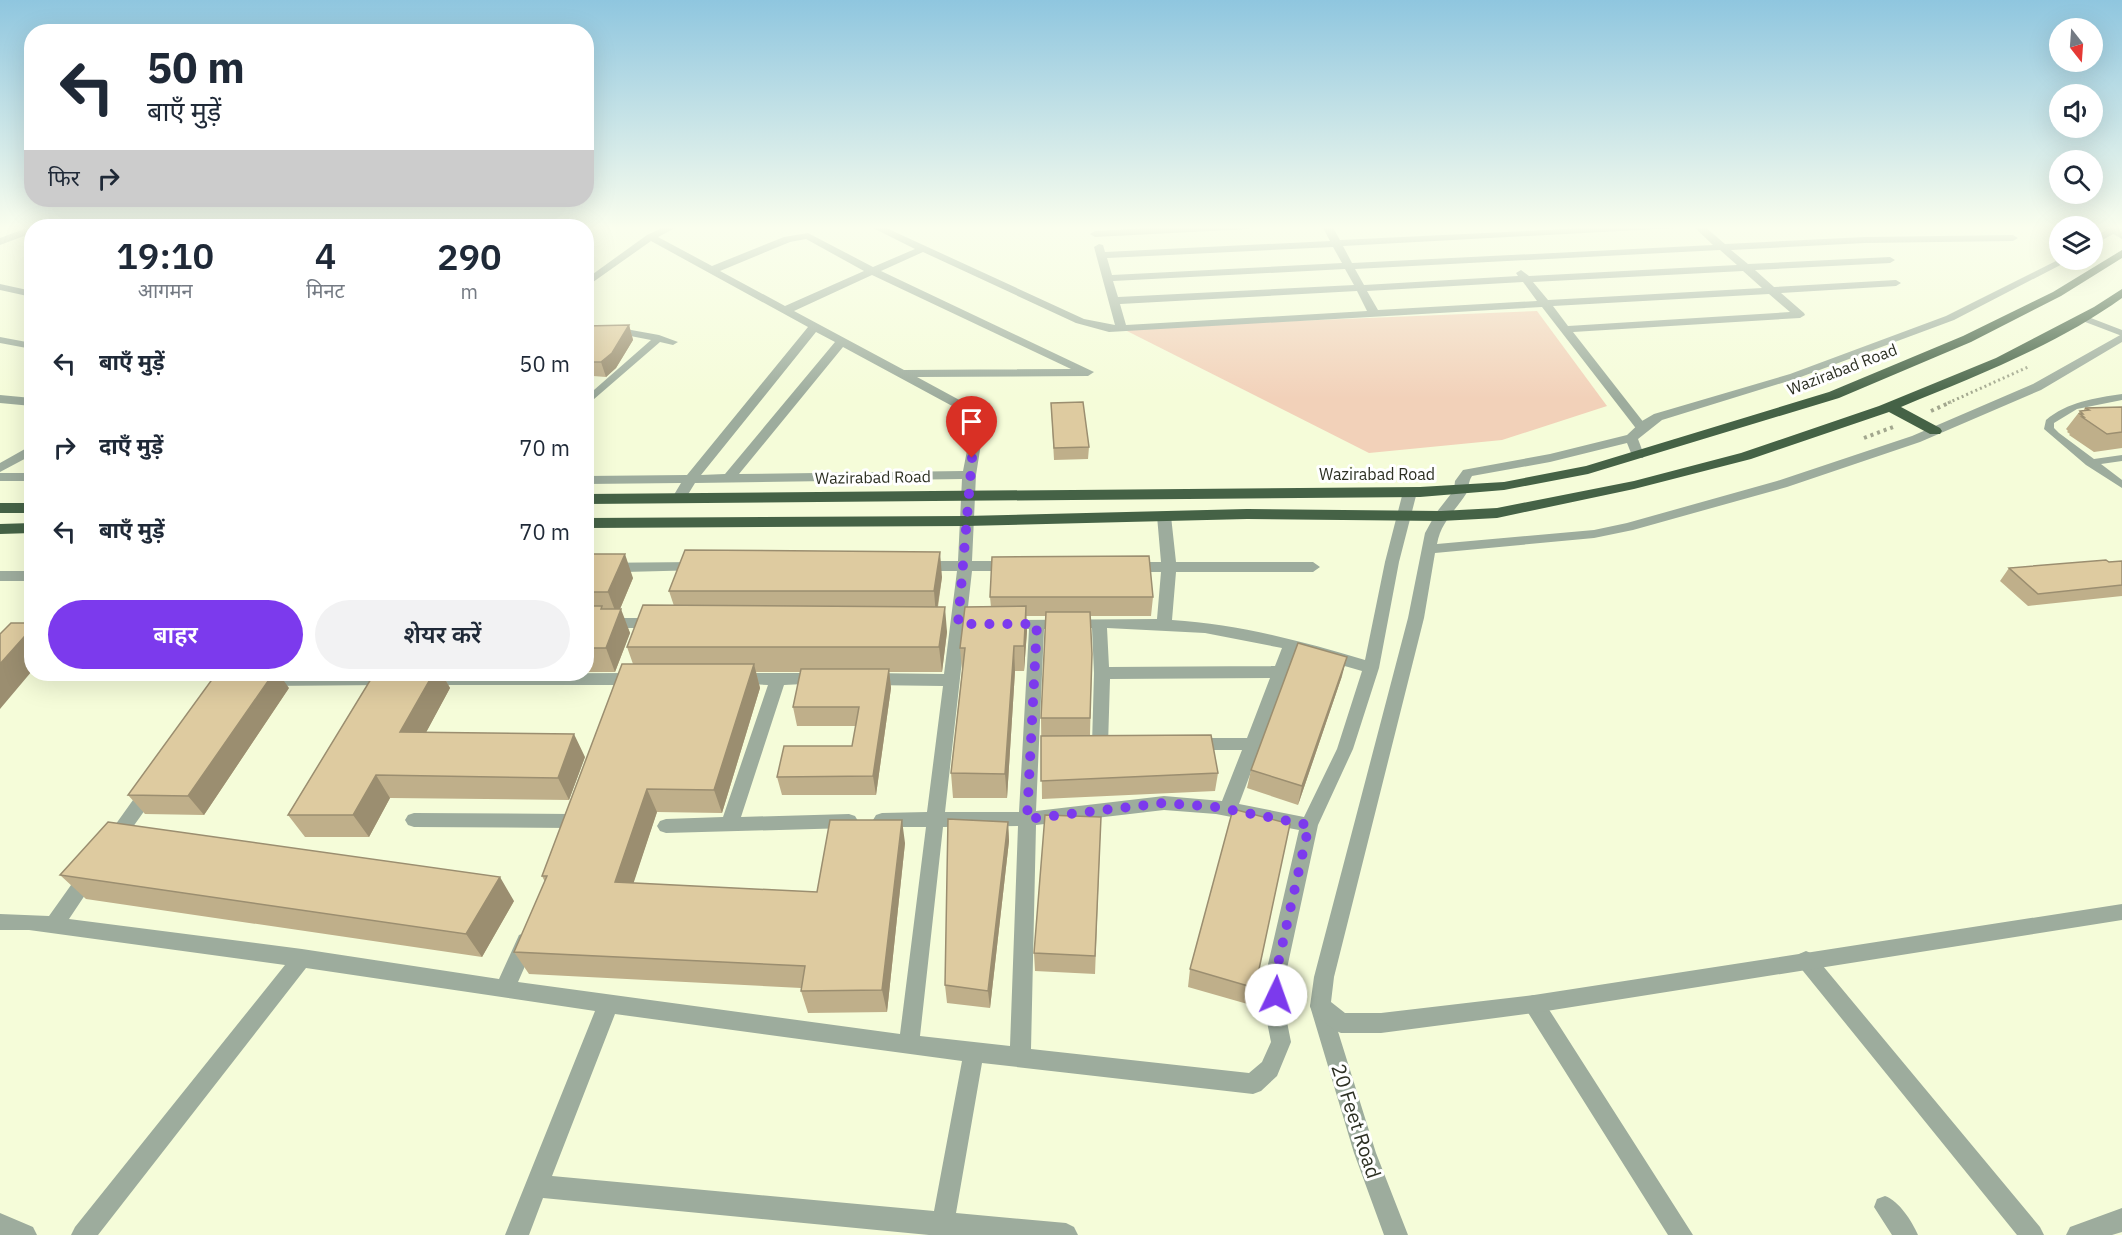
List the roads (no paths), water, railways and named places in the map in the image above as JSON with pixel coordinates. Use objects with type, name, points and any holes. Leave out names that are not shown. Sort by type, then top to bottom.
[{"type":"highway","name":"Wazirabad Road","points":[[594,499],[1410,492],[1461,490],[1535,480],[1588,470],[1834,395],[1967,339],[2073,284]]},
{"type":"highway","points":[[594,523],[966,521],[1248,514],[1441,516],[1497,513],[1646,482],[1746,456],[1891,407],[2000,361],[2083,318],[2122,293]]},
{"type":"highway","points":[[1891,407],[1935,431]]},
{"type":"highway","points":[[1621,460],[1646,482]]},
{"type":"highway","points":[[0,508],[24,508]]},
{"type":"highway","points":[[0,529],[24,528]]},
{"type":"street","points":[[737,284],[972,412],[978,424],[969,475],[965,566],[909,1046]]},
{"type":"street","points":[[786,310],[844,284]]},
{"type":"street","points":[[899,284],[1088,372],[901,374]]},
{"type":"street","points":[[998,284],[1093,326],[1121,328],[1883,284]]},
{"type":"street","points":[[1107,284],[1121,328]]},
{"type":"street","points":[[1358,284],[1374,313]]},
{"type":"street","points":[[1112,301],[1422,284]]},
{"type":"street","points":[[1530,284],[1642,428]]},
{"type":"street","points":[[1566,329],[1800,315],[1764,284]]},
{"type":"street","points":[[2018,284],[1950,318],[1794,376],[1658,417],[1631,438],[1550,458],[1468,473],[1462,481],[1461,490],[1441,516],[1432,533],[1416,618],[1327,966],[1320,1006],[1341,1023],[1381,1023],[1534,1004],[1806,960],[2120,914]]},
{"type":"street","points":[[0,287],[24,292]]},
{"type":"street","points":[[679,498],[690,479],[815,326]]},
{"type":"street","points":[[1428,549],[1563,538],[1628,527],[1782,484],[1935,431],[2037,387],[2122,335]]},
{"type":"street","points":[[0,340],[24,344]]},
{"type":"street","points":[[729,478],[843,340]]},
{"type":"street","points":[[0,399],[24,401]]},
{"type":"street","points":[[1631,438],[1638,455]]},
{"type":"street","points":[[0,468],[24,454]]},
{"type":"street","points":[[594,480],[969,475]]},
{"type":"street","points":[[0,477],[24,477]]},
{"type":"street","points":[[0,922],[29,922],[302,958],[909,1046],[1253,1084],[1270,1070],[1281,1042],[1276,1017],[1276,973],[1309,825],[1344,749],[1371,668],[1392,562],[1410,492]]},
{"type":"street","points":[[1164,516],[1169,567],[1164,624]]},
{"type":"street","points":[[907,567],[1021,566]]},
{"type":"street","points":[[594,568],[709,567]]},
{"type":"street","points":[[1112,567],[1312,567]]},
{"type":"street","points":[[0,576],[24,576]]},
{"type":"street","points":[[594,624],[642,628],[667,623]]},
{"type":"street","points":[[992,624],[1164,624],[1223,631],[1291,644],[1371,668]]},
{"type":"street","points":[[1020,1057],[1027,819],[1036,746],[1037,624]]},
{"type":"street","points":[[1100,624],[1102,673],[1100,746]]},
{"type":"street","points":[[1228,809],[1291,644]]},
{"type":"street","points":[[1102,673],[1280,672]]},
{"type":"street","points":[[594,674],[626,673],[648,679]]},
{"type":"street","points":[[616,701],[626,673]]},
{"type":"street","points":[[719,679],[952,680]]},
{"type":"street","points":[[730,824],[778,679]]},
{"type":"street","points":[[1182,745],[1253,744]]},
{"type":"street","points":[[54,926],[161,774]]},
{"type":"street","points":[[666,826],[1027,819],[1164,803],[1228,809],[1309,825]]},
{"type":"street","points":[[414,820],[573,815],[563,843]]},
{"type":"street","points":[[505,989],[535,921]]},
{"type":"street","points":[[83,1235],[302,958]]},
{"type":"street","points":[[1806,960],[2032,1235]]},
{"type":"street","points":[[517,1235],[609,1002]]},
{"type":"street","points":[[1534,1004],[1681,1235]]},
{"type":"street","name":"20 Feet Road","points":[[1320,1006],[1365,1153],[1396,1235]]},
{"type":"street","points":[[942,1230],[974,1052]]},
{"type":"street","points":[[537,1186],[942,1230],[1066,1235]]},
{"type":"street","points":[[1885,1207],[1906,1235]]},
{"type":"street","points":[[2078,1235],[2122,1220]]},
{"type":"street","points":[[0,1225],[26,1235]]},
{"type":"lane","points":[[2083,318],[2122,335]]},
{"type":"lane","points":[[594,334],[620,331],[673,342]]},
{"type":"lane","points":[[594,396],[659,338]]},
{"type":"lane","points":[[2122,397],[2072,408],[2049,422],[2049,429],[2055,435],[2122,486]]},
{"type":"lane","points":[[2109,399],[2122,408]]},
{"type":"lane","points":[[2090,463],[2122,458]]}]
